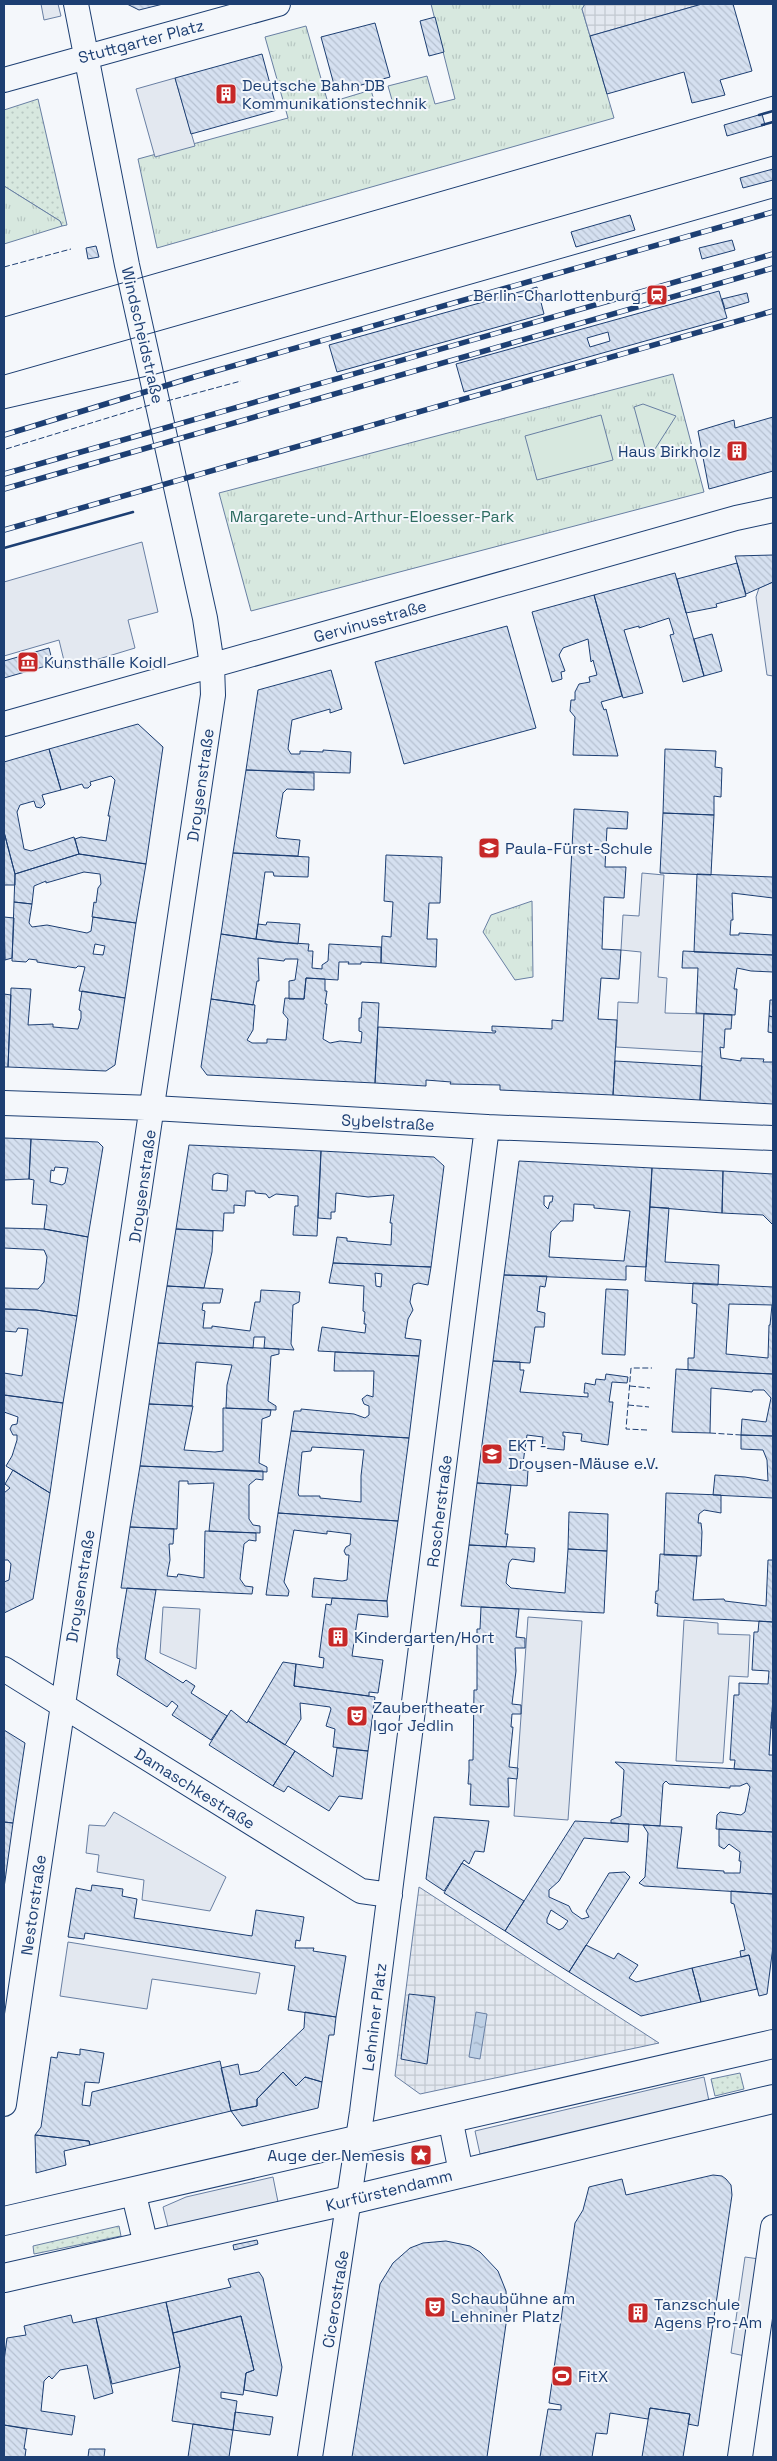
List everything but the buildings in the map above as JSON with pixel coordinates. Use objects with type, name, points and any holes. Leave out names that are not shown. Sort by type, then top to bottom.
[{"type":"main road","points":[[4,2221],[773,2044]]},
{"type":"main road","name":"Kurfürstendamm","points":[[4,2278],[350,2200],[773,2099]]},
{"type":"street","name":"Windscheidstraße","points":[[76,4],[127,265],[203,606],[212,665]]},
{"type":"street","name":"Stuttgarter Platz","points":[[4,80],[278,4]]},
{"type":"street","name":"Gervinusstraße","points":[[4,724],[736,518],[773,510]]},
{"type":"street","name":"Gervinusstraße","points":[[736,518],[773,525]]},
{"type":"street","name":"Droysenstraße","points":[[62,1706],[153,1108],[213,695],[212,665]]},
{"type":"street","name":"Sybelstraße","points":[[4,1103],[153,1108],[487,1127],[773,1138]]},
{"type":"street","name":"Roscherstraße","points":[[390,1895],[487,1127]]},
{"type":"street","name":"Damaschkestraße","points":[[4,1669],[361,1891],[390,1895]]},
{"type":"street","name":"Nestorstraße","points":[[4,2104],[62,1706]]},
{"type":"street","name":"Lehniner Platz","points":[[358,2140],[390,1895]]},
{"type":"street","points":[[450,2118],[461,2172]]},
{"type":"street","name":"Cicerostraße","points":[[310,2457],[358,2140]]},
{"type":"street","points":[[133,2191],[146,2245]]},
{"type":"street","points":[[740,2457],[773,2227]]},
{"type":"green space","points":[[431,4],[585,4],[582,9],[614,118],[157,248],[138,159],[288,118],[265,37],[306,26],[328,103],[371,90],[375,104],[392,100],[388,86],[427,76],[435,104],[455,99]]},
{"type":"green space","points":[[38,99],[67,225],[62,226],[60,221],[4,186],[4,110]]},
{"type":"green space","points":[[4,186],[60,221],[62,226],[4,244]]},
{"type":"green space","name":"Margarete-und-Arthur-Eloesser-Park","points":[[673,374],[704,492],[251,611],[219,493]]},
{"type":"green space","points":[[643,404],[676,416],[655,449],[646,451],[634,407]]},
{"type":"green space","points":[[601,415],[613,460],[537,480],[525,436]]},
{"type":"green space","points":[[532,901],[533,977],[515,980],[483,932],[491,915]]},
{"type":"green space","points":[[740,2073],[744,2089],[715,2096],[711,2079]]},
{"type":"green space","points":[[119,2226],[121,2236],[34,2254],[33,2246]]},
{"type":"shaded area","points":[[41,4],[58,4],[61,16],[44,20]]},
{"type":"shaded area","points":[[585,4],[702,4],[590,36],[582,9]]},
{"type":"shaded area","points":[[175,78],[195,146],[155,157],[136,89]]},
{"type":"shaded area","points":[[142,542],[158,612],[128,620],[135,648],[66,669],[59,640],[4,656],[4,582]]},
{"type":"shaded area","points":[[773,582],[773,676],[767,675],[756,597],[759,588]]},
{"type":"shaded area","points":[[642,873],[664,875],[658,977],[667,978],[665,1013],[704,1014],[703,1052],[616,1047],[618,1002],[638,1003],[641,952],[621,950],[623,915],[639,916]]},
{"type":"shaded area","points":[[163,1607],[200,1609],[196,1669],[160,1653]]},
{"type":"shaded area","points":[[528,1617],[582,1621],[568,1820],[514,1816]]},
{"type":"shaded area","points":[[684,1620],[718,1623],[718,1634],[750,1635],[748,1677],[729,1676],[723,1763],[676,1761]]},
{"type":"shaded area","points":[[114,1812],[226,1877],[210,1911],[142,1900],[144,1880],[97,1872],[99,1855],[86,1853],[89,1825],[105,1826]]},
{"type":"shaded area","points":[[419,1887],[659,2043],[420,2094],[395,2076]]},
{"type":"shaded area","points":[[68,1942],[260,1973],[256,1994],[152,1979],[147,2009],[60,1996]]},
{"type":"shaded area","points":[[704,2077],[709,2101],[480,2154],[475,2131]]},
{"type":"shaded area","points":[[273,2177],[278,2202],[168,2227],[163,2207],[186,2197]]},
{"type":"shaded area","points":[[745,2257],[759,2259],[745,2356],[731,2353]]},
{"type":"water","points":[[476,2012],[487,2014],[480,2059],[469,2057]]},
{"type":"tram line","points":[[4,317],[773,96]]},
{"type":"tram line","points":[[4,375],[773,156]]},
{"type":"tram line","points":[[4,409],[156,374],[773,198]]},
{"type":"railway","points":[[4,435],[194,377],[773,212]]},
{"type":"railway","points":[[4,474],[773,254]]},
{"type":"railway","points":[[4,489],[773,268]]},
{"type":"railway","points":[[4,530],[773,311]]},
{"type":"fence","points":[[4,267],[71,249]]},
{"type":"fence","points":[[167,401],[241,381]]},
{"type":"fence","points":[[6,449],[150,405]]},
{"type":"fence","points":[[647,1430],[626,1429],[631,1368],[652,1368]]},
{"type":"fence","points":[[630,1386],[650,1388]]},
{"type":"fence","points":[[628,1405],[649,1407]]},
{"type":"fence","points":[[710,1433],[741,1435]]},
{"type":"wall","points":[[759,115],[773,111]]},
{"type":"wall","points":[[762,125],[773,122]]},
{"type":"wall","points":[[4,548],[133,512]]},
{"type":"place","name":"Deutsche Bahn DB Kommunikationstechnik","points":[[226,94]]},
{"type":"place","name":"Berlin-Charlottenburg","points":[[657,295]]},
{"type":"place","name":"Haus Birkholz","points":[[737,451]]},
{"type":"place","name":"Kunsthalle Koidl","points":[[28,662]]},
{"type":"place","name":"Paula-Fürst-Schule","points":[[489,848]]},
{"type":"place","name":"EKT - Droysen-Mäuse e.V.","points":[[492,1454]]},
{"type":"place","name":"Kindergarten/Hort","points":[[338,1637]]},
{"type":"place","name":"Zaubertheater Igor Jedlin","points":[[357,1716]]},
{"type":"place","name":"Auge der Nemesis","points":[[421,2155]]},
{"type":"place","name":"Schaubühne am Lehniner Platz","points":[[435,2307]]},
{"type":"place","name":"Tanzschule Agens Pro-Am","points":[[638,2313]]},
{"type":"place","name":"FitX","points":[[562,2376]]}]
